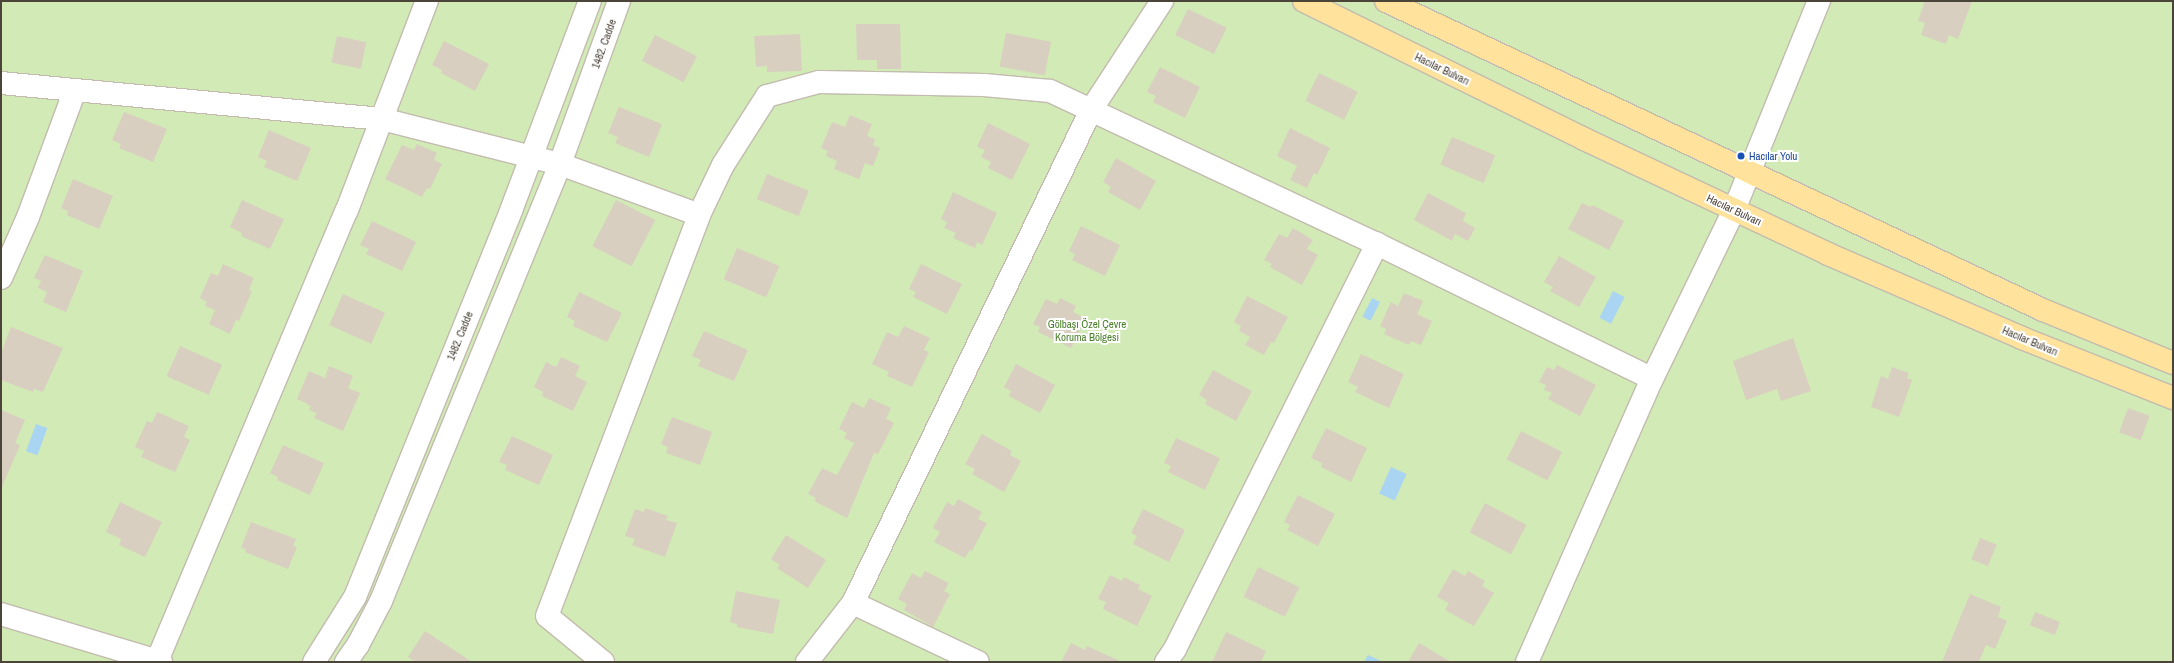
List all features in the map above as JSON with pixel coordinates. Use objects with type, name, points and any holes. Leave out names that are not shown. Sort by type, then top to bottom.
[{"type":"main road","name":"Hacılar Bulvarı","points":[[1304,1],[1584,140],[1828,254],[2022,338],[2173,398]]},
{"type":"main road","points":[[1386,1],[1749,173],[2044,310],[2173,363]]},
{"type":"street","points":[[1,614],[159,661],[347,210],[427,1]]},
{"type":"street","name":"1482. Cadde","points":[[314,662],[355,597],[530,158],[590,1]]},
{"type":"street","name":"1482. Cadde","points":[[346,662],[358,645],[381,601],[560,164],[619,1]]},
{"type":"street","points":[[807,662],[853,603],[1092,110],[1162,1]]},
{"type":"street","points":[[1528,662],[1652,379],[1734,210],[1819,1]]},
{"type":"street","points":[[1,82],[382,119],[530,158],[560,164],[699,215]]},
{"type":"street","points":[[603,662],[547,616],[699,215],[722,165],[767,96],[820,82],[984,85],[1050,91],[1377,244],[1652,379]]},
{"type":"street","points":[[1,278],[28,218],[75,90]]},
{"type":"street","points":[[1166,662],[1175,648],[1377,244]]},
{"type":"street","points":[[853,603],[978,662]]},
{"type":"green space","name":"Gölbaşı Özel Çevre Koruma Bölgesi","points":[[1,1],[2173,1],[2173,662],[1,662]]},
{"type":"water","points":[[1613,291],[1625,297],[1611,324],[1599,318]]},
{"type":"water","points":[[1372,298],[1380,302],[1370,321],[1362,317]]},
{"type":"water","points":[[36,424],[47,428],[37,455],[26,451]]},
{"type":"water","points":[[1391,467],[1407,474],[1395,500],[1379,493]]},
{"type":"water","points":[[1368,655],[1383,662],[1364,662]]},
{"type":"building","points":[[1925,1],[1972,1],[1958,39],[1949,35],[1946,44],[1921,35],[1925,23],[1918,21]]},
{"type":"building","points":[[1188,9],[1227,28],[1214,54],[1175,35]]},
{"type":"building","points":[[856,24],[900,24],[901,69],[877,69],[877,60],[857,60]]},
{"type":"building","points":[[1006,33],[1051,42],[1045,75],[1000,66]]},
{"type":"building","points":[[800,34],[802,71],[767,72],[767,66],[756,67],[754,36]]},
{"type":"building","points":[[655,35],[697,56],[684,82],[642,61]]},
{"type":"building","points":[[337,36],[366,42],[361,69],[331,62]]},
{"type":"building","points":[[444,41],[489,64],[475,91],[441,73],[442,70],[432,65]]},
{"type":"building","points":[[1160,67],[1200,87],[1185,118],[1153,102],[1156,96],[1147,92]]},
{"type":"building","points":[[1319,73],[1358,92],[1344,120],[1305,101]]},
{"type":"building","points":[[619,107],[662,124],[649,157],[615,143],[618,137],[608,133]]},
{"type":"building","points":[[124,112],[167,129],[153,162],[119,148],[121,144],[112,140]]},
{"type":"building","points":[[850,115],[872,124],[867,136],[875,139],[873,145],[880,148],[873,166],[865,163],[859,179],[834,169],[837,161],[826,156],[828,151],[821,148],[832,122],[845,127]]},
{"type":"building","points":[[988,123],[1030,144],[1012,180],[988,168],[991,162],[981,157],[985,150],[977,147]]},
{"type":"building","points":[[1290,128],[1330,148],[1317,175],[1314,173],[1307,188],[1290,180],[1297,166],[1277,156]]},
{"type":"building","points":[[269,130],[311,148],[297,181],[264,167],[267,161],[258,157]]},
{"type":"building","points":[[1452,137],[1495,155],[1484,183],[1440,165]]},
{"type":"building","points":[[417,144],[437,153],[434,160],[442,164],[430,189],[427,188],[422,197],[385,179],[402,145],[414,150]]},
{"type":"building","points":[[1116,158],[1156,181],[1140,210],[1108,192],[1111,187],[1103,182]]},
{"type":"building","points":[[767,174],[809,191],[799,216],[757,199]]},
{"type":"building","points":[[73,179],[113,196],[99,229],[67,215],[68,211],[61,208]]},
{"type":"building","points":[[953,192],[997,213],[982,245],[977,242],[975,248],[953,238],[956,233],[944,228],[947,222],[941,219]]},
{"type":"building","points":[[1428,193],[1466,213],[1463,221],[1475,228],[1468,241],[1455,234],[1452,241],[1414,220]]},
{"type":"building","points":[[242,200],[284,219],[270,249],[241,236],[242,233],[230,227]]},
{"type":"building","points":[[616,200],[655,220],[632,266],[592,246]]},
{"type":"building","points":[[1582,203],[1591,207],[1592,205],[1624,221],[1609,250],[1568,229]]},
{"type":"building","points":[[372,221],[416,242],[402,271],[366,254],[369,249],[360,245]]},
{"type":"building","points":[[1081,226],[1120,245],[1105,276],[1072,260],[1075,254],[1069,251]]},
{"type":"building","points":[[1293,228],[1313,240],[1307,249],[1318,255],[1302,285],[1270,267],[1272,264],[1264,260],[1279,234],[1287,238]]},
{"type":"building","points":[[737,248],[779,266],[766,297],[724,279]]},
{"type":"building","points":[[45,255],[83,271],[66,312],[43,302],[47,292],[38,288],[41,281],[34,278]]},
{"type":"building","points":[[1559,256],[1596,277],[1579,307],[1550,291],[1553,287],[1544,282]]},
{"type":"building","points":[[223,264],[254,278],[249,290],[252,291],[239,321],[236,320],[230,334],[209,324],[215,310],[205,306],[207,302],[200,298],[211,273],[218,276]]},
{"type":"building","points":[[921,264],[962,284],[947,314],[913,297],[916,292],[909,289]]},
{"type":"building","points":[[579,292],[622,313],[607,342],[573,326],[575,321],[567,317]]},
{"type":"building","points":[[1404,293],[1423,301],[1417,314],[1432,321],[1421,345],[1411,341],[1409,345],[1384,334],[1386,329],[1380,326],[1391,302],[1398,306]]},
{"type":"building","points":[[343,294],[385,313],[371,344],[329,325]]},
{"type":"building","points":[[1247,296],[1288,317],[1274,343],[1271,342],[1264,355],[1245,345],[1250,337],[1239,331],[1241,326],[1234,322]]},
{"type":"building","points":[[1060,298],[1076,306],[1073,312],[1086,319],[1071,348],[1038,332],[1040,327],[1033,324],[1046,299],[1057,304]]},
{"type":"building","points":[[904,326],[930,338],[924,350],[929,352],[912,387],[887,376],[889,372],[872,364],[887,332],[898,337]]},
{"type":"building","points":[[11,327],[63,348],[43,392],[34,389],[33,392],[1,380],[1,353]]},
{"type":"building","points":[[704,331],[748,350],[734,381],[698,366],[701,360],[692,356]]},
{"type":"building","points":[[1793,338],[1811,391],[1781,401],[1777,389],[1746,400],[1733,361]]},
{"type":"building","points":[[180,346],[222,365],[209,395],[167,376]]},
{"type":"building","points":[[1361,354],[1404,374],[1389,408],[1355,392],[1358,387],[1348,382]]},
{"type":"building","points":[[561,357],[580,366],[575,376],[587,382],[573,411],[542,396],[543,392],[534,387],[546,362],[556,367]]},
{"type":"building","points":[[1016,364],[1055,385],[1040,413],[1009,396],[1011,391],[1004,387]]},
{"type":"building","points":[[1557,365],[1596,385],[1580,416],[1548,399],[1552,393],[1544,390],[1546,385],[1539,382],[1547,367],[1554,370]]},
{"type":"building","points":[[329,366],[353,376],[348,388],[360,393],[343,431],[314,418],[317,413],[309,410],[311,407],[297,399],[309,371],[325,378]]},
{"type":"building","points":[[1892,367],[1909,373],[1907,378],[1912,380],[1899,417],[1871,407],[1881,376],[1888,379]]},
{"type":"building","points":[[1213,370],[1252,391],[1236,421],[1205,404],[1207,400],[1199,395]]},
{"type":"building","points":[[869,398],[891,408],[886,419],[894,423],[878,454],[874,453],[847,518],[814,501],[816,498],[808,494],[822,468],[837,475],[854,443],[844,438],[847,433],[839,429],[852,402],[864,408]]},
{"type":"building","points":[[2128,408],[2150,416],[2141,440],[2119,432]]},
{"type":"building","points":[[1,410],[25,420],[15,443],[20,445],[1,489]]},
{"type":"building","points":[[157,412],[189,426],[184,437],[190,440],[175,472],[141,457],[144,451],[135,447],[147,421],[152,423]]},
{"type":"building","points":[[672,417],[712,432],[700,465],[666,453],[668,447],[661,444]]},
{"type":"building","points":[[1326,428],[1367,448],[1351,482],[1321,467],[1322,463],[1311,458]]},
{"type":"building","points":[[1521,431],[1562,452],[1547,480],[1506,460]]},
{"type":"building","points":[[982,434],[1012,451],[1010,455],[1021,461],[1004,492],[972,474],[975,469],[965,464]]},
{"type":"building","points":[[512,436],[553,455],[539,485],[505,470],[507,465],[499,462]]},
{"type":"building","points":[[1176,438],[1220,458],[1205,490],[1168,472],[1171,466],[1164,463]]},
{"type":"building","points":[[283,445],[324,463],[310,495],[277,480],[278,477],[270,473]]},
{"type":"building","points":[[1298,495],[1335,514],[1318,546],[1287,530],[1290,525],[1284,522]]},
{"type":"building","points":[[958,499],[982,512],[978,519],[987,523],[972,551],[970,550],[965,558],[934,542],[940,532],[933,528],[947,502],[954,506]]},
{"type":"building","points":[[120,502],[162,522],[145,557],[119,545],[121,539],[106,532]]},
{"type":"building","points":[[1485,503],[1526,525],[1511,554],[1470,532]]},
{"type":"building","points":[[645,508],[668,516],[666,520],[677,523],[665,557],[632,545],[635,539],[625,536],[635,509],[644,512]]},
{"type":"building","points":[[1143,509],[1185,530],[1169,562],[1133,544],[1137,536],[1131,533]]},
{"type":"building","points":[[251,522],[296,539],[293,546],[297,547],[288,569],[245,552],[246,549],[241,548]]},
{"type":"building","points":[[786,535],[826,560],[808,588],[777,568],[780,565],[771,559]]},
{"type":"building","points":[[1980,538],[1997,545],[1988,566],[1971,559]]},
{"type":"building","points":[[1258,567],[1299,587],[1285,617],[1244,597]]},
{"type":"building","points":[[1453,569],[1465,576],[1468,571],[1485,581],[1482,586],[1494,593],[1474,626],[1445,610],[1449,603],[1437,597]]},
{"type":"building","points":[[925,571],[949,583],[944,591],[950,594],[933,627],[904,610],[907,604],[898,599],[912,573],[921,578]]},
{"type":"building","points":[[1110,575],[1122,581],[1124,577],[1140,585],[1138,589],[1152,596],[1137,626],[1103,609],[1106,602],[1098,599]]},
{"type":"building","points":[[736,591],[780,600],[773,634],[737,627],[737,624],[730,622]]},
{"type":"building","points":[[1970,594],[2001,607],[1998,617],[2007,621],[1995,649],[1986,645],[1979,662],[1942,662]]},
{"type":"building","points":[[2035,612],[2060,622],[2055,635],[2030,625]]},
{"type":"building","points":[[425,631],[472,662],[416,662],[408,657]]},
{"type":"building","points":[[1226,632],[1266,651],[1261,662],[1212,662]]},
{"type":"building","points":[[1071,643],[1085,650],[1087,646],[1122,662],[1061,662]]},
{"type":"building","points":[[1419,643],[1451,662],[1408,662]]},
{"type":"place","name":"Hacılar Yolu","points":[[1741,156]]}]
